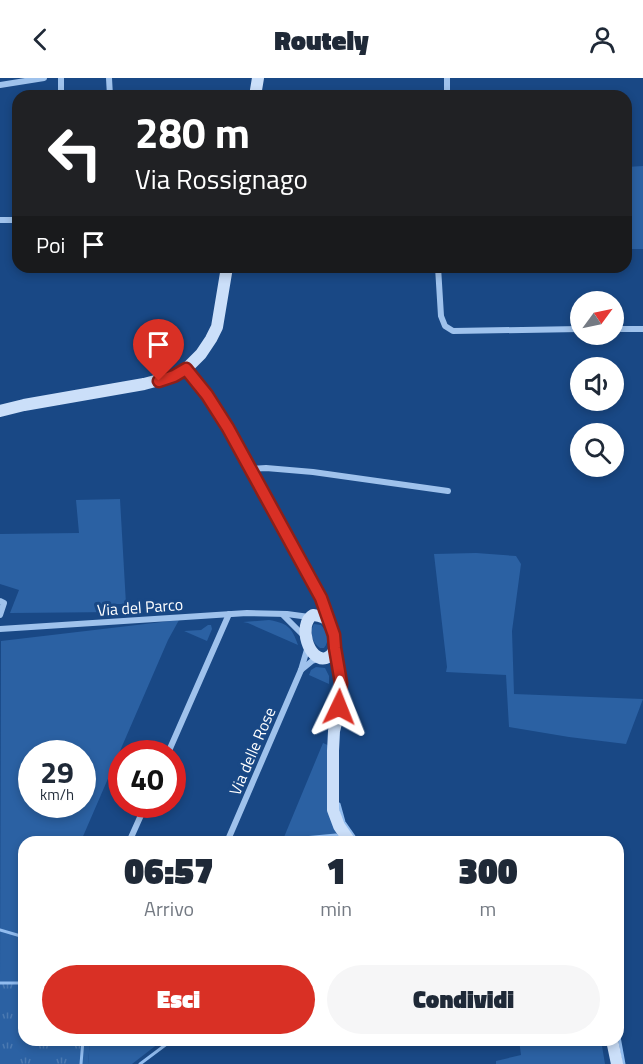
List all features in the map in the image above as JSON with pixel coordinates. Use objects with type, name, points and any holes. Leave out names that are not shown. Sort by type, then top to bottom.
[{"type":"street","points":[[0,85],[44,78]]},
{"type":"street","points":[[0,411],[144,384],[174,376],[186,369],[201,354],[217,327],[226,273]]},
{"type":"street","points":[[438,273],[441,316],[445,326],[453,331],[570,329]]},
{"type":"street","points":[[624,329],[643,329]]},
{"type":"street","points":[[186,369],[217,410],[251,469],[321,598],[334,635],[341,683],[333,752],[333,810],[346,836]]},
{"type":"street","points":[[251,469],[313,472],[448,491]]},
{"type":"street","points":[[307,642],[306,623],[317,602],[316,591]]},
{"type":"street","points":[[0,601],[4,603],[0,615]]},
{"type":"street","points":[[174,740],[229,614]]},
{"type":"street","name":"Via del Parco","points":[[0,629],[229,614],[311,616]]},
{"type":"street","points":[[282,614],[322,659],[333,668],[337,717]]},
{"type":"street","points":[[311,616],[325,618],[330,624]]},
{"type":"street","name":"Via delle Rose","points":[[230,836],[301,670],[307,642]]},
{"type":"street","points":[[301,670],[312,661],[331,656],[335,648]]},
{"type":"street","points":[[132,836],[140,818]]},
{"type":"street","points":[[613,1046],[617,1064]]},
{"type":"green space","points":[[643,166],[643,249],[632,249],[632,167]]},
{"type":"green space","points":[[120,499],[126,604],[116,604],[117,612],[10,613],[19,590],[0,584],[0,534],[79,533],[76,500]]},
{"type":"green space","points":[[476,553],[516,556],[521,564],[512,631],[514,694],[643,699],[626,744],[509,727],[506,675],[446,672],[434,554]]},
{"type":"green space","points":[[179,620],[125,740],[108,740],[108,779],[96,806],[96,740],[18,740],[18,818],[91,818],[83,836],[18,836],[18,976],[0,976],[1,641]]},
{"type":"green space","points":[[269,620],[288,627],[298,645],[243,622]]},
{"type":"green space","points":[[314,624],[321,625],[325,630],[327,642],[324,648],[317,646],[313,640]]},
{"type":"green space","points":[[211,625],[212,629],[207,641],[184,631],[201,630]]},
{"type":"green space","points":[[316,667],[325,668],[329,676],[329,684],[309,675]]},
{"type":"green space","points":[[323,743],[330,746],[332,800],[350,836],[284,836]]},
{"type":"green space","points":[[0,976],[18,976],[18,1046],[90,1046],[88,1064],[0,1064]]},
{"type":"green space","points":[[90,1046],[155,1046],[132,1064],[88,1064]]},
{"type":"green space","points":[[520,1046],[602,1046],[605,1064],[496,1064],[496,1061],[521,1055]]},
{"type":"waterway","points":[[339,804],[344,822],[354,836]]},
{"type":"waterway","points":[[325,836],[337,836]]},
{"type":"waterway","points":[[0,930],[18,935]]},
{"type":"waterway","points":[[0,983],[18,983]]},
{"type":"waterway","points":[[81,1064],[82,1046]]},
{"type":"waterway","points":[[140,1064],[164,1046]]},
{"type":"waterway","points":[[621,1046],[624,1064]]},
{"type":"route","points":[[159,381],[186,369],[207,395],[228,428],[279,520],[321,598],[334,635],[341,683],[339,707]]}]
